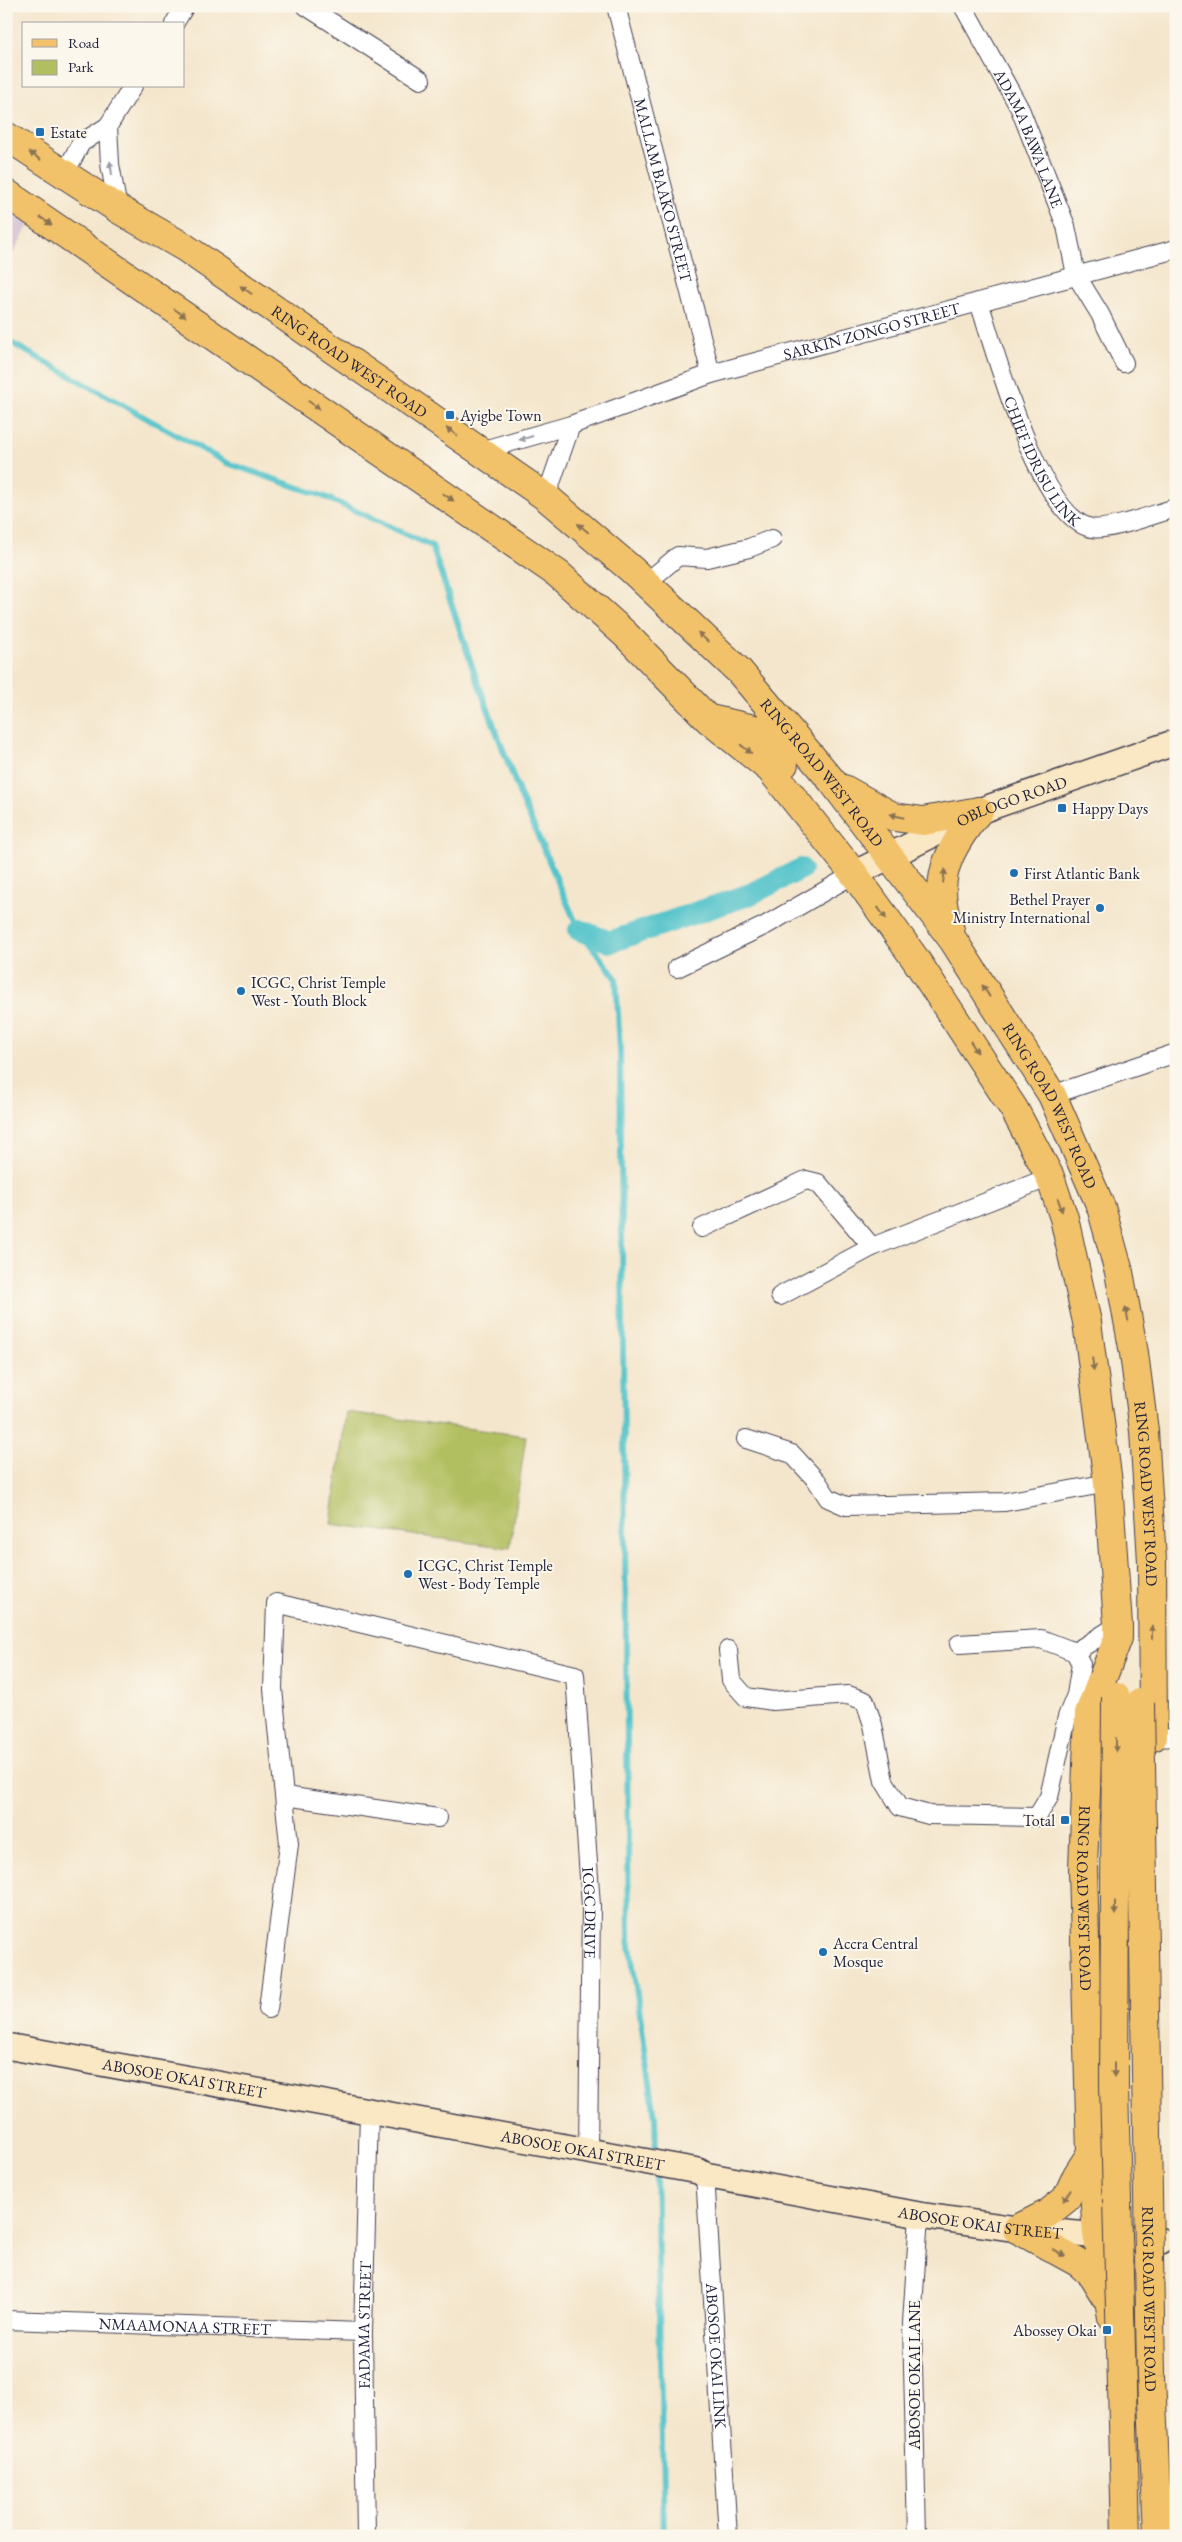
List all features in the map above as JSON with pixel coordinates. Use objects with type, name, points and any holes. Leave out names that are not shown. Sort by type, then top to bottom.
[{"type":"main road","name":"RING ROAD WEST ROAD","points":[[6,136],[118,209],[184,247],[546,497],[646,583],[739,671],[832,782],[954,940],[1052,1095],[1101,1207],[1119,1272],[1134,1353],[1144,1431],[1152,1561],[1153,1664],[1164,1738],[1161,2241],[1164,2536]]},
{"type":"main road","name":"RING ROAD WEST ROAD","points":[[6,193],[558,574],[625,634],[708,719],[770,768],[854,874],[916,960],[1014,1109],[1050,1177],[1064,1218],[1087,1322],[1108,1483],[1118,1631],[1089,1713],[1083,1869],[1091,2153],[1097,2234],[1110,2304],[1131,2446],[1133,2536]]},
{"type":"main road","points":[[708,719],[754,729],[850,838],[889,856]]},
{"type":"main road","points":[[832,782],[866,804],[894,816],[924,821],[979,812]]},
{"type":"main road","points":[[954,940],[943,913],[943,875],[948,856],[958,837],[979,812]]},
{"type":"main road","points":[[1118,1631],[1128,1700]]},
{"type":"main road","points":[[1128,1700],[1153,1664]]},
{"type":"main road","name":"RING ROAD WEST ROAD","points":[[1126,2536],[1114,2086],[1128,1700]]},
{"type":"main road","name":"RING ROAD WEST ROAD","points":[[1128,1700],[1158,2536]]},
{"type":"main road","points":[[1017,2229],[1047,2214],[1066,2200],[1077,2175],[1091,2153]]},
{"type":"main road","points":[[1017,2229],[1079,2263],[1092,2275],[1110,2304]]},
{"type":"street","points":[[175,22],[185,6]]},
{"type":"street","points":[[306,6],[420,80]]},
{"type":"street","name":"MALLAM BAAKO STREET","points":[[616,6],[711,374]]},
{"type":"street","name":"ADAMA BAWA LANE","points":[[963,6],[1020,109],[1066,226],[1076,275]]},
{"type":"street","points":[[64,175],[81,143],[108,126],[133,88]]},
{"type":"street","points":[[108,126],[110,164],[118,209]]},
{"type":"street","name":"SARKIN ZONGO STREET","points":[[480,452],[571,425],[711,374],[1176,249]]},
{"type":"street","points":[[1076,275],[1100,314],[1124,363]]},
{"type":"street","name":"CHIEF IDRISU LINK","points":[[979,302],[1023,433],[1044,482],[1060,504],[1079,524],[1092,528],[1106,528],[1176,508]]},
{"type":"street","points":[[546,497],[571,425]]},
{"type":"street","points":[[646,583],[678,556],[706,558],[748,548],[772,539]]},
{"type":"street","name":"OBLOGO ROAD","points":[[854,874],[979,812],[1176,742]]},
{"type":"street","points":[[677,968],[766,925],[854,874]]},
{"type":"street","points":[[1052,1095],[1176,1053]]},
{"type":"street","points":[[780,1296],[872,1247],[1050,1177]]},
{"type":"street","points":[[702,1228],[806,1180],[818,1183],[872,1247]]},
{"type":"street","points":[[746,1439],[792,1454],[817,1480],[828,1498],[846,1506],[1005,1502],[1108,1483]]},
{"type":"street","name":"ICGC DRIVE","points":[[285,1796],[273,1689],[276,1603],[575,1675],[591,1906],[588,2150]]},
{"type":"street","points":[[1075,1652],[1118,1631]]},
{"type":"street","points":[[728,1650],[731,1680],[746,1697],[773,1701],[848,1695],[865,1700],[873,1725],[884,1781],[900,1807],[929,1815],[1037,1817],[1049,1797],[1067,1717],[1076,1694],[1081,1664],[1075,1652],[1041,1639],[959,1644]]},
{"type":"street","points":[[268,2009],[289,1844],[285,1796],[438,1818]]},
{"type":"street","name":"ABOSOE OKAI STREET","points":[[6,2046],[370,2113],[588,2150],[919,2215],[1017,2229],[1097,2234],[1161,2241]]},
{"type":"street","name":"FADAMA STREET","points":[[366,2536],[363,2332],[370,2113]]},
{"type":"street","name":"ABOSOE OKAI LINK","points":[[701,2173],[728,2536]]},
{"type":"street","name":"ABOSOE OKAI LANE","points":[[917,2536],[912,2323],[919,2215]]},
{"type":"street","name":"NMAAMONAA STREET","points":[[6,2320],[363,2332]]},
{"type":"shaded area","points":[[6,199],[33,218],[6,266]]},
{"type":"green space","points":[[346,1412],[526,1436],[510,1548],[331,1524]]},
{"type":"waterway","points":[[6,340],[227,463],[323,496],[432,546],[474,672],[520,795],[579,930],[616,978],[620,1050],[629,1939],[655,2117],[656,2157]]},
{"type":"waterway","points":[[579,930],[610,942],[751,894],[801,869]]},
{"type":"waterway","points":[[656,2170],[664,2536]]},
{"type":"place","name":"Estate","points":[[40,132]]},
{"type":"place","name":"Ayigbe Town","points":[[450,415]]},
{"type":"place","name":"Happy Days","points":[[1062,808]]},
{"type":"place","name":"First Atlantic Bank","points":[[1014,873]]},
{"type":"place","name":"Bethel Prayer Ministry International","points":[[1100,908]]},
{"type":"place","name":"ICGC, Christ Temple West - Youth Block","points":[[241,991]]},
{"type":"place","name":"ICGC, Christ Temple West - Body Temple","points":[[408,1574]]},
{"type":"place","name":"Total","points":[[1065,1820]]},
{"type":"place","name":"Accra Central Mosque","points":[[823,1952]]},
{"type":"place","name":"Abossey Okai","points":[[1107,2330]]}]
